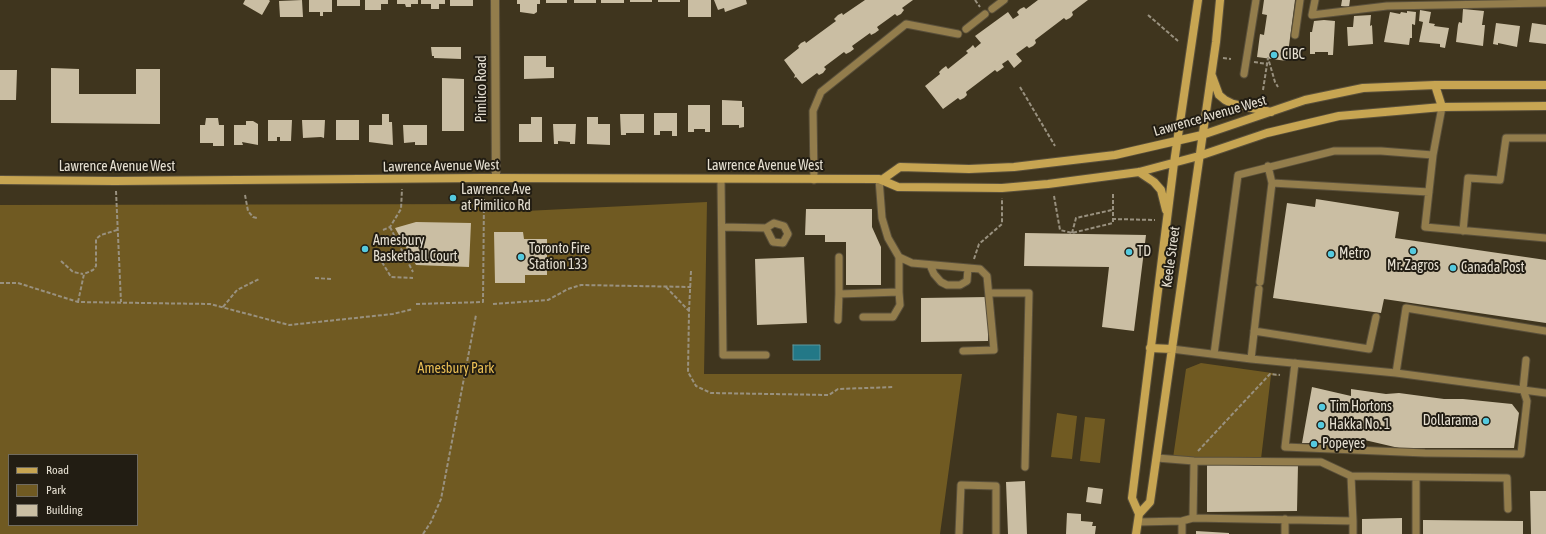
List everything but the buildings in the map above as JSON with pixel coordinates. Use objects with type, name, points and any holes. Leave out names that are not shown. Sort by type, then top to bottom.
[{"type":"main road","name":"Keele Street","points":[[1136,534],[1138,518],[1132,498],[1177,140],[1198,0]]},
{"type":"main road","name":"Keele Street","points":[[1138,518],[1150,502],[1157,458],[1220,0]]},
{"type":"main road","points":[[1211,71],[1218,95],[1233,104],[1272,112]]},
{"type":"main road","name":"Lawrence Avenue West","points":[[881,179],[900,168],[969,169],[1014,167],[1115,155],[1202,135],[1305,100],[1363,88],[1435,85],[1546,85]]},
{"type":"main road","points":[[1435,85],[1442,107]]},
{"type":"main road","name":"Lawrence Avenue West","points":[[0,180],[402,180],[496,178],[721,180],[881,179],[898,187],[1002,188],[1048,184],[1138,172],[1199,156],[1266,133],[1339,116],[1442,107],[1546,106]]},
{"type":"main road","points":[[1138,172],[1154,182],[1161,190],[1168,215]]},
{"type":"main road","points":[[1150,348],[1172,349]]},
{"type":"street","name":"Pimlico Road","points":[[494,0],[496,178]]},
{"type":"lane","points":[[992,9],[1004,0]]},
{"type":"lane","points":[[1244,74],[1256,0]]},
{"type":"lane","points":[[1295,35],[1300,0]]},
{"type":"lane","points":[[1315,0],[1312,15],[1387,6],[1546,3]]},
{"type":"lane","points":[[966,29],[985,14]]},
{"type":"lane","points":[[814,180],[813,111],[821,92],[906,24],[958,34]]},
{"type":"lane","points":[[1442,107],[1433,155],[1425,227],[1546,238]]},
{"type":"lane","points":[[1463,231],[1468,178],[1500,180],[1506,138],[1546,138]]},
{"type":"lane","points":[[1214,354],[1238,175],[1334,150],[1381,151],[1433,155]]},
{"type":"lane","points":[[1252,360],[1254,331],[1272,183],[1268,166]]},
{"type":"lane","points":[[863,317],[893,317],[900,305],[899,257],[888,238],[882,218],[881,179]]},
{"type":"lane","points":[[721,180],[723,355],[766,355]]},
{"type":"lane","points":[[1272,183],[1429,192]]},
{"type":"lane","points":[[722,228],[766,228]]},
{"type":"lane","points":[[838,320],[839,257]]},
{"type":"lane","points":[[899,257],[912,263],[980,269],[987,276],[994,350],[963,351]]},
{"type":"lane","points":[[930,265],[934,274],[941,282],[947,284],[960,284],[966,280],[968,268]]},
{"type":"lane","points":[[839,294],[899,292]]},
{"type":"lane","points":[[989,293],[1029,293],[1025,467]]},
{"type":"lane","points":[[1396,373],[1406,308],[1546,331]]},
{"type":"lane","points":[[1254,331],[1369,349],[1376,317]]},
{"type":"lane","points":[[1172,349],[1252,360],[1396,373],[1546,393]]},
{"type":"lane","points":[[1295,363],[1285,448],[1426,453],[1521,454],[1527,401],[1523,389],[1526,360]]},
{"type":"lane","points":[[1157,458],[1192,461],[1321,462],[1351,476],[1507,478],[1508,509]]},
{"type":"lane","points":[[1192,461],[1193,518]]},
{"type":"lane","points":[[1351,476],[1353,534]]},
{"type":"lane","points":[[1416,477],[1416,534]]},
{"type":"lane","points":[[960,534],[961,486],[996,486],[996,534]]},
{"type":"lane","points":[[1138,518],[1182,521],[1193,518],[1353,521]]},
{"type":"lane","points":[[1285,519],[1285,534]]},
{"type":"lane","points":[[1182,521],[1182,534]]},
{"type":"path","points":[[1148,15],[1178,41]]},
{"type":"path","points":[[1263,90],[1268,58],[1275,82],[1278,87]]},
{"type":"path","points":[[1253,62],[1267,64]]},
{"type":"path","points":[[1020,88],[1055,146]]},
{"type":"path","points":[[383,230],[390,227],[401,209],[402,180]]},
{"type":"path","points":[[1054,196],[1060,230],[1072,234],[1113,223],[1113,192]]},
{"type":"path","points":[[116,195],[120,302]]},
{"type":"path","points":[[245,195],[248,211],[253,217],[257,218]]},
{"type":"path","points":[[974,259],[980,244],[1002,224],[1002,198]]},
{"type":"path","points":[[416,304],[483,302],[484,199]]},
{"type":"path","points":[[1072,234],[1076,218],[1112,210]]},
{"type":"path","points":[[1112,219],[1154,220]]},
{"type":"path","points":[[390,227],[413,272]]},
{"type":"path","points":[[61,261],[73,272],[84,274],[93,270],[96,266],[96,239],[103,234],[118,230]]},
{"type":"path","points":[[382,262],[391,276],[413,278]]},
{"type":"path","points":[[691,271],[688,372],[696,386],[711,394],[829,395],[838,389],[894,387]]},
{"type":"path","points":[[78,302],[84,274]]},
{"type":"path","points":[[315,278],[331,279]]},
{"type":"path","points":[[223,307],[237,290],[259,279]]},
{"type":"path","points":[[0,283],[18,283],[78,302],[203,303],[223,307],[272,322],[294,326],[393,314],[414,309]]},
{"type":"path","points":[[493,304],[548,300],[568,289],[581,285],[691,288]]},
{"type":"path","points":[[666,287],[689,312]]},
{"type":"path","points":[[423,534],[431,522],[441,499],[476,315]]},
{"type":"path","points":[[1192,461],[1270,374],[1280,375]]},
{"type":"green space","name":"Amesbury Park","points":[[707,202],[704,374],[962,374],[940,534],[0,534],[0,205],[506,204],[505,212]]},
{"type":"green space","points":[[1201,363],[1272,373],[1279,376],[1271,375],[1261,459],[1173,458],[1186,369]]},
{"type":"green space","points":[[1057,413],[1077,416],[1072,459],[1051,457]]},
{"type":"green space","points":[[1085,417],[1105,419],[1100,463],[1080,461]]},
{"type":"water","points":[[793,345],[820,345],[820,360],[793,360]]},
{"type":"place","name":"CIBC","points":[[1274,55]]},
{"type":"place","name":"Lawrence Ave at Pimilico Rd","points":[[453,198]]},
{"type":"place","name":"Amesbury Basketball Court","points":[[365,249]]},
{"type":"place","name":"Mr. Zagros","points":[[1413,251]]},
{"type":"place","name":"TD","points":[[1129,252]]},
{"type":"place","name":"Metro","points":[[1331,254]]},
{"type":"place","name":"Toronto Fire Station 133","points":[[521,257]]},
{"type":"place","name":"Canada Post","points":[[1453,268]]},
{"type":"place","name":"Tim Hortons","points":[[1322,407]]},
{"type":"place","name":"Dollarama","points":[[1486,421]]},
{"type":"place","name":"Hakka No. 1","points":[[1321,425]]},
{"type":"place","name":"Popeyes","points":[[1314,444]]}]
